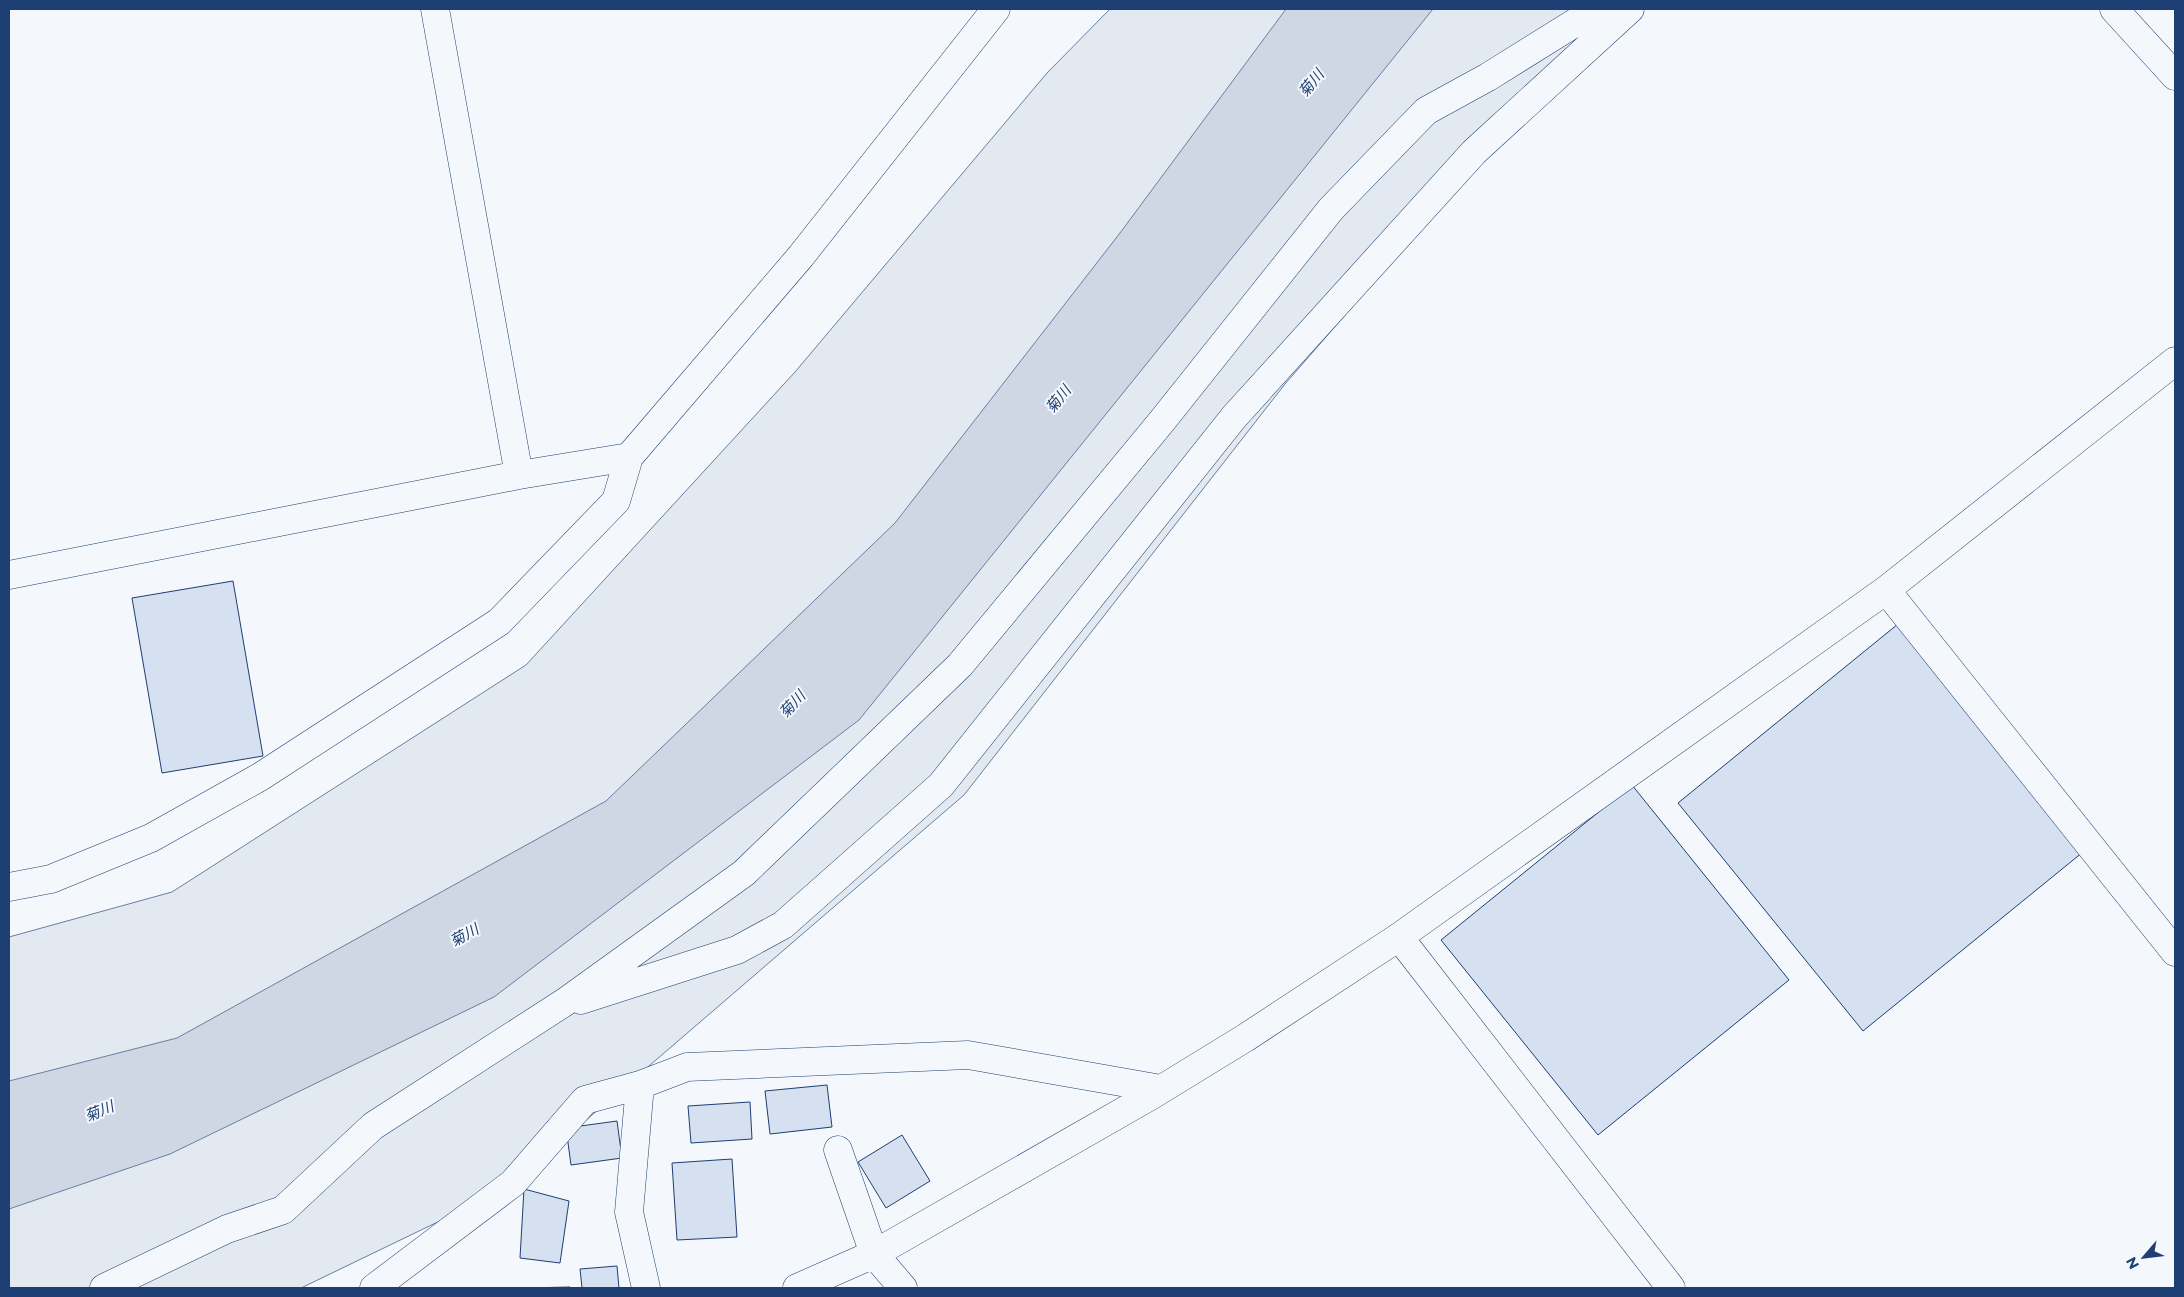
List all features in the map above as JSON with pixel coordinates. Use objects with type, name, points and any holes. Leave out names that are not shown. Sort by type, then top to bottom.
[{"type":"street","points":[[435,9],[519,475]]},
{"type":"street","points":[[9,887],[51,879],[151,838],[260,777],[499,622],[616,501],[629,457],[801,256],[996,9]]},
{"type":"street","points":[[104,1288],[227,1229],[283,1210],[373,1126],[553,1009],[744,873],[960,664],[1162,421],[1331,209],[1426,111],[1488,77],[1597,9]]},
{"type":"street","points":[[553,1009],[737,950],[783,925],[941,785],[1234,417],[1474,152],[1630,9]]},
{"type":"street","points":[[2114,9],[2175,76]]},
{"type":"street","points":[[797,1288],[874,1254],[1162,1089],[1245,1038],[1399,937],[1886,590],[2175,361]]},
{"type":"street","points":[[9,575],[519,475],[629,457]]},
{"type":"street","points":[[1886,590],[2175,952]]},
{"type":"street","points":[[1399,937],[1671,1288]]},
{"type":"street","points":[[374,1288],[514,1183],[585,1100],[640,1085],[687,1067],[968,1055],[1162,1089]]},
{"type":"street","points":[[640,1085],[629,1212],[646,1288]]},
{"type":"street","points":[[838,1150],[874,1254],[903,1288]]},
{"type":"shaded area","points":[[1110,9],[1612,9],[1285,384],[964,795],[506,1189],[301,1288],[9,1288],[9,937],[172,892],[526,665],[795,372],[1047,73]]},
{"type":"water","name":"菊川","points":[[1286,9],[1433,9],[859,720],[494,997],[170,1154],[9,1209],[9,1081],[177,1038],[606,801],[895,523],[1120,233]]},
{"type":"building","points":[[233,581],[263,756],[162,773],[132,598]]},
{"type":"building","points":[[1898,624],[2083,852],[1863,1031],[1678,803]]},
{"type":"building","points":[[1632,785],[1789,980],[1598,1135],[1441,940]]},
{"type":"building","points":[[827,1085],[832,1127],[770,1134],[765,1091]]},
{"type":"building","points":[[750,1102],[752,1139],[691,1143],[688,1106]]},
{"type":"building","points":[[617,1121],[622,1158],[571,1165],[566,1128]]},
{"type":"building","points":[[902,1135],[930,1181],[886,1208],[858,1162]]},
{"type":"building","points":[[732,1159],[737,1237],[677,1240],[672,1163]]},
{"type":"building","points":[[524,1189],[569,1201],[560,1263],[520,1258]]},
{"type":"building","points":[[617,1266],[619,1288],[582,1288],[580,1269]]},
{"type":"building","points":[[570,1287],[570,1288],[523,1288]]}]
